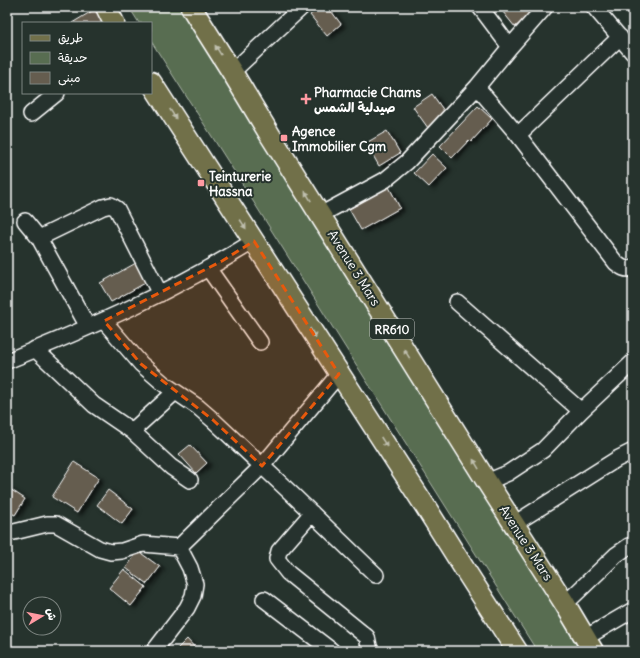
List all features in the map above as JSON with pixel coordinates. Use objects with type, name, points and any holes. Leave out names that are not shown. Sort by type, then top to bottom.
[{"type":"main road","points":[[106,7],[114,22]]},
{"type":"main road","name":"Avenue 3 Mars","points":[[191,7],[589,644]]},
{"type":"main road","points":[[152,84],[517,651]]},
{"type":"street","points":[[232,72],[302,7]]},
{"type":"street","points":[[480,7],[510,47]]},
{"type":"street","points":[[320,215],[385,180],[407,162],[477,87],[545,7]]},
{"type":"street","points":[[594,7],[633,53]]},
{"type":"street","points":[[518,135],[620,36]]},
{"type":"street","points":[[477,87],[518,135],[616,263],[622,268],[633,268]]},
{"type":"street","points":[[31,114],[56,94]]},
{"type":"street","points":[[40,238],[103,207],[111,205],[117,209],[160,294]]},
{"type":"street","points":[[26,221],[40,238],[88,327]]},
{"type":"street","points":[[7,361],[104,321],[160,294],[222,261],[254,241]]},
{"type":"street","points":[[208,268],[260,342]]},
{"type":"street","points":[[457,302],[581,411]]},
{"type":"street","points":[[104,321],[141,364],[164,384],[213,420],[312,513],[376,576]]},
{"type":"street","points":[[35,349],[94,405],[132,431],[171,467],[190,480]]},
{"type":"street","points":[[487,482],[508,474],[547,446],[581,411],[633,362]]},
{"type":"street","points":[[7,532],[56,524],[100,549],[111,552],[143,544],[179,547],[262,466],[339,374]]},
{"type":"street","points":[[132,431],[175,392]]},
{"type":"street","points":[[514,524],[617,459],[633,452]]},
{"type":"street","points":[[312,513],[279,551],[277,558],[288,573],[367,637],[370,651]]},
{"type":"street","points":[[565,604],[616,555],[633,545]]},
{"type":"street","points":[[154,651],[187,608],[193,596],[195,584],[190,568],[179,547]]},
{"type":"street","points":[[264,599],[332,651]]},
{"type":"street","points":[[589,644],[633,610]]},
{"type":"highlighted area","points":[[254,241],[339,374],[262,466],[213,420],[141,364],[104,321],[222,261]]},
{"type":"green space","points":[[129,7],[184,7],[589,651],[537,651],[152,43],[152,22],[138,22]]},
{"type":"building","points":[[320,7],[328,7],[341,24],[327,36],[310,15]]},
{"type":"building","points":[[499,7],[540,7],[515,27]]},
{"type":"building","points":[[97,8],[105,22],[74,22]]},
{"type":"building","points":[[432,94],[447,115],[428,128],[413,107]]},
{"type":"building","points":[[478,106],[492,119],[471,142],[469,140],[452,158],[440,146]]},
{"type":"building","points":[[387,131],[400,153],[379,166],[366,143]]},
{"type":"building","points":[[432,154],[447,168],[429,187],[414,173]]},
{"type":"building","points":[[389,187],[400,208],[361,230],[349,209]]},
{"type":"building","points":[[136,263],[147,282],[111,302],[100,283]]},
{"type":"building","points":[[190,445],[207,463],[196,473],[179,454]]},
{"type":"building","points":[[74,462],[99,478],[77,513],[52,497]]},
{"type":"building","points":[[7,487],[25,499],[15,515],[7,511]]},
{"type":"building","points":[[108,490],[133,509],[122,524],[97,505]]},
{"type":"building","points":[[138,551],[160,567],[147,584],[126,568]]},
{"type":"building","points":[[124,569],[146,587],[131,606],[109,588]]},
{"type":"building","points":[[187,639],[198,651],[175,651]]},
{"type":"place","name":"Pharmacie Chams صيدلية الشمس","points":[[306,99]]},
{"type":"place","name":"Agence Immobilier Cgm","points":[[284,138]]},
{"type":"place","name":"Teinturerie Hassna","points":[[201,183]]}]
